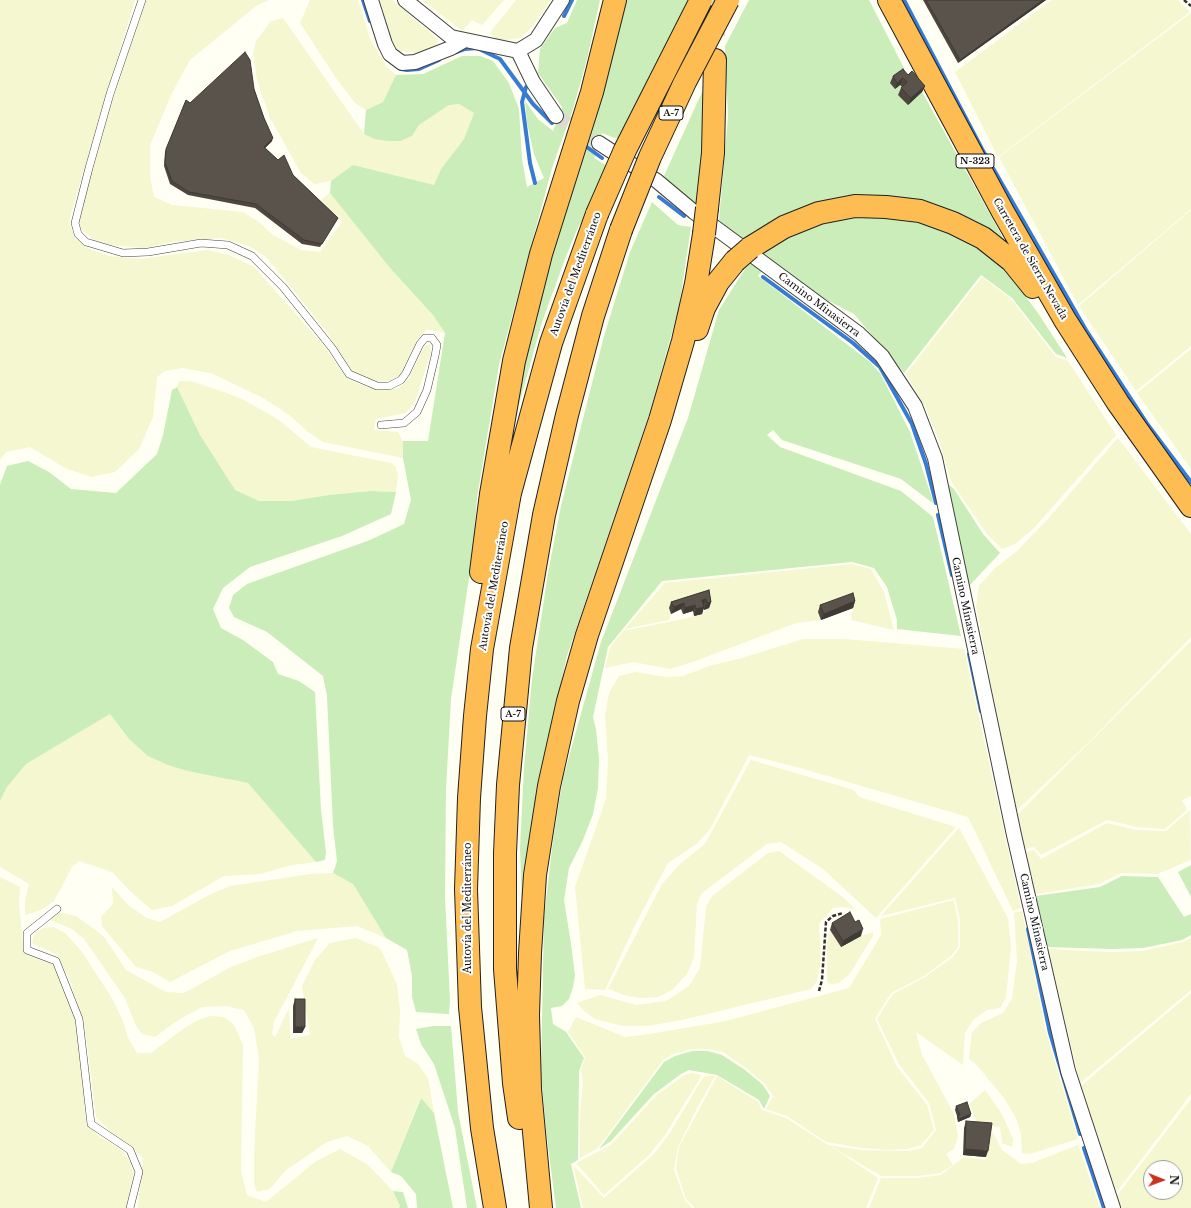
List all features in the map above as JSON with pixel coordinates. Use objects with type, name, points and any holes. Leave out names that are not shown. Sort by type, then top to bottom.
[{"type":"highway","points":[[475,716],[471,656],[491,494],[514,361],[541,254],[592,92],[615,0]]},
{"type":"highway","name":"Autovía del Mediterráneo","points":[[495,1208],[482,1128],[470,1007],[466,889],[469,798],[482,649],[510,493],[551,343],[597,214],[625,150],[701,0]]},
{"type":"highway","name":"A-7","points":[[533,1208],[514,1083],[505,969],[505,853],[508,785],[512,724],[521,648],[544,515],[593,316],[621,230],[650,157],[672,109],[728,0]]},
{"type":"highway","name":"Carretera de Sierra Nevada","points":[[889,0],[1003,212],[1065,320],[1118,403],[1191,506]]},
{"type":"highway","points":[[541,1208],[530,1089],[528,1015],[530,953],[536,875],[548,793],[568,701],[585,642],[662,411],[683,341],[696,284],[704,234],[713,146],[715,60]]},
{"type":"highway","points":[[662,411],[679,383],[704,308],[718,282],[743,254],[784,227],[819,213],[855,206],[886,207],[920,211],[953,223],[989,243],[1012,261],[1034,289],[1065,320]]},
{"type":"street","points":[[371,0],[385,44],[390,54],[402,63],[415,62],[451,48],[465,40]]},
{"type":"street","points":[[404,0],[451,37],[518,51],[536,40],[562,0]]},
{"type":"street","points":[[518,51],[533,82],[556,116]]},
{"type":"street","name":"Camino Minasierra","points":[[599,143],[657,182],[694,212],[859,334],[882,356],[914,406],[935,458],[1014,835],[1068,1071],[1113,1208]]},
{"type":"lane","points":[[142,0],[110,94],[75,223],[78,234],[86,242],[123,253],[148,252],[201,243],[228,245],[252,256],[283,287],[332,348],[349,374],[377,386],[389,386],[401,380],[420,344],[425,338],[432,338],[437,345],[435,356],[427,390],[417,412],[404,423],[381,425]]},
{"type":"lane","points":[[57,909],[27,933],[27,950],[56,961],[79,1019],[91,1124],[130,1150],[139,1172],[130,1208]]},
{"type":"path","points":[[1184,0],[1191,6]]},
{"type":"path","points":[[819,991],[822,980],[826,922],[833,916],[844,913]]},
{"type":"green space","points":[[0,0],[135,0],[69,220],[74,237],[87,248],[109,256],[140,259],[207,250],[229,255],[254,267],[324,346],[346,378],[366,387],[384,390],[399,388],[408,380],[425,346],[430,344],[431,352],[415,402],[406,413],[376,419],[374,430],[398,432],[403,441],[403,458],[323,442],[308,432],[289,415],[265,399],[211,373],[182,368],[165,371],[157,377],[153,417],[139,449],[115,472],[91,477],[65,468],[30,447],[6,452],[0,460]]},
{"type":"green space","points":[[145,0],[269,0],[256,6],[190,60],[172,93],[150,145],[150,177],[154,197],[172,205],[243,212],[259,222],[273,235],[301,250],[320,252],[342,222],[321,200],[330,193],[390,268],[433,315],[445,333],[427,329],[418,338],[400,375],[390,381],[374,382],[353,372],[326,331],[290,286],[266,257],[249,246],[221,238],[171,242],[145,248],[111,245],[94,240],[81,229],[79,222],[105,124]]},
{"type":"green space","points":[[310,0],[358,0],[370,39],[387,67],[396,75],[383,102],[366,110],[355,103],[336,78],[300,23]]},
{"type":"green space","points":[[380,0],[392,0],[430,32],[438,41],[436,46],[415,53],[400,51],[394,46]]},
{"type":"green space","points":[[423,0],[504,0],[482,25],[472,20],[462,31]]},
{"type":"green space","points":[[516,0],[551,0],[532,27],[520,38],[506,40],[496,39],[490,33]]},
{"type":"green space","points":[[577,0],[600,0],[587,59],[573,109],[552,168],[499,365],[477,498],[474,544],[451,699],[446,789],[445,897],[450,1001],[449,1014],[416,1012],[412,997],[412,976],[407,950],[386,938],[353,884],[333,873],[337,861],[333,826],[327,696],[323,676],[267,632],[234,617],[229,608],[233,595],[247,584],[370,540],[404,524],[411,500],[403,458],[403,441],[428,441],[445,333],[433,315],[390,268],[330,193],[331,181],[353,165],[434,185],[441,169],[464,139],[474,113],[459,104],[449,105],[419,125],[412,136],[400,141],[388,141],[374,139],[364,134],[366,110],[383,102],[396,75],[423,74],[462,56],[480,56],[493,61],[509,83],[519,109],[522,159],[527,187],[544,178],[534,154],[527,123],[525,101],[538,119],[553,131],[562,107],[538,73],[540,49],[555,28],[567,23]]},
{"type":"green space","points":[[626,0],[690,0],[620,140],[602,133],[594,158],[609,167],[590,210],[578,227],[542,322],[508,444],[527,335],[614,51]]},
{"type":"green space","points":[[749,0],[869,0],[904,68],[900,85],[904,89],[908,105],[922,92],[1006,243],[950,210],[783,216],[743,241],[719,220],[728,117],[725,46]]},
{"type":"green space","points":[[1052,0],[1178,0],[1190,12],[998,157],[955,72]]},
{"type":"green space","points":[[1191,13],[1191,209],[1078,305],[999,157]]},
{"type":"green space","points":[[283,18],[364,134],[374,139],[412,136],[419,125],[449,105],[459,104],[474,113],[464,139],[441,169],[434,185],[353,165],[331,181],[314,184],[301,173],[270,118],[257,80],[253,53],[256,41],[271,21]]},
{"type":"green space","points":[[707,81],[700,212],[664,176]]},
{"type":"green space","points":[[652,202],[678,225],[691,227],[679,307],[650,412],[567,656],[541,774],[522,904],[520,848],[524,768],[532,679],[548,573],[561,506],[604,336],[630,252]]},
{"type":"green space","points":[[1191,210],[1191,346],[1136,391],[1079,306]]},
{"type":"green space","points":[[884,217],[920,221],[949,231],[991,256],[1013,279],[1040,316],[1067,358],[1056,354],[1012,298],[981,275],[904,373],[854,314],[819,296],[759,254],[778,240],[813,224],[845,218]]},
{"type":"green space","points":[[750,261],[762,271],[758,276],[870,362],[880,373],[910,432],[934,504],[901,479],[782,440],[773,430],[767,435],[780,447],[901,491],[933,517],[961,636],[897,629],[897,620],[887,587],[874,568],[852,562],[662,581],[608,647],[593,717],[596,729],[599,759],[598,788],[593,814],[583,840],[569,868],[564,900],[575,975],[569,999],[562,1006],[551,1008],[553,1024],[566,1032],[584,1058],[579,1071],[578,1160],[571,1164],[581,1208],[556,1208],[541,1075],[544,918],[553,840],[563,778],[601,642],[688,418],[719,310]]},
{"type":"green space","points":[[982,277],[1011,299],[1056,357],[1068,361],[1116,435],[1033,529],[1015,544],[1002,549],[987,534],[951,481],[939,440],[924,405],[906,374]]},
{"type":"green space","points":[[1191,349],[1191,469],[1137,393]]},
{"type":"green space","points":[[179,381],[191,381],[244,400],[279,420],[311,447],[391,463],[396,467],[398,475],[396,492],[371,491],[329,495],[291,501],[259,501],[234,490],[200,435],[177,387]]},
{"type":"green space","points":[[177,387],[200,435],[235,490],[259,501],[291,501],[329,495],[371,491],[396,492],[391,514],[342,536],[250,567],[223,588],[213,609],[221,628],[243,640],[273,662],[278,674],[299,681],[315,692],[321,810],[326,852],[325,860],[316,862],[248,783],[188,771],[168,765],[148,756],[129,739],[110,714],[26,764],[7,787],[0,801],[0,485],[7,466],[28,461],[49,472],[71,489],[116,493],[157,454],[163,435],[172,390]]},
{"type":"green space","points":[[1118,438],[1191,534],[1191,637],[1088,743],[1016,811],[976,607],[979,586],[995,568],[1016,552],[1046,521]]},
{"type":"green space","points":[[948,484],[954,489],[983,534],[1000,553],[969,586]]},
{"type":"green space","points":[[852,564],[871,569],[884,592],[894,630],[851,620],[853,608],[850,600],[818,612],[821,620],[796,623],[693,662],[670,669],[633,662],[605,668],[610,648],[623,631],[684,619],[702,614],[708,609],[708,604],[669,608],[671,614],[669,620],[625,629],[665,583]]},
{"type":"green space","points":[[803,639],[844,639],[964,649],[1021,908],[1013,911],[968,817],[800,768],[749,755],[710,829],[698,843],[668,863],[636,923],[605,990],[585,989],[575,887],[606,799],[608,761],[605,715],[609,693],[619,676],[635,672],[667,677],[683,676],[709,666],[742,658]]},
{"type":"green space","points":[[1191,641],[1191,796],[1182,800],[1187,810],[1165,829],[1137,827],[1107,820],[1041,855],[1034,847],[1024,849],[1018,814]]},
{"type":"green space","points":[[110,714],[129,739],[228,779],[248,783],[316,862],[292,865],[260,874],[224,876],[172,906],[152,910],[131,892],[112,872],[79,861],[72,867],[54,901],[41,910],[25,915],[25,900],[29,884],[0,867],[0,801],[7,787],[26,764]]},
{"type":"green space","points":[[751,760],[854,790],[859,797],[956,827],[876,918],[823,869],[781,842],[767,844],[702,893],[697,904],[694,958],[687,974],[672,990],[658,997],[642,998],[627,996],[608,989],[662,884],[680,864],[705,844]]},
{"type":"green space","points":[[1190,810],[1191,860],[1157,874],[1121,873],[1099,884],[1035,894],[1024,852],[1034,850],[1041,859],[1107,823],[1136,830],[1166,831]]},
{"type":"green space","points":[[959,828],[1008,918],[1011,947],[1006,998],[1000,1008],[987,1010],[973,1020],[965,1033],[963,1065],[916,1032],[922,1055],[954,1114],[958,1136],[954,1149],[946,1154],[953,1165],[940,1173],[918,1176],[881,1176],[829,1145],[860,1150],[908,1151],[922,1148],[936,1130],[929,1103],[899,1064],[877,1019],[893,994],[925,977],[953,957],[960,947],[960,920],[955,898],[881,916]]},
{"type":"green space","points":[[779,851],[844,898],[855,909],[842,907],[833,908],[819,924],[821,961],[817,981],[811,989],[682,1020],[647,1026],[623,1026],[595,1019],[585,1012],[577,1003],[600,995],[636,1005],[666,1001],[689,986],[700,968],[706,907],[712,896],[768,853]]},
{"type":"green space","points":[[1191,865],[1191,897],[1178,872]]},
{"type":"green space","points":[[333,873],[353,884],[386,938],[357,926],[297,931],[230,951],[170,982],[153,972],[136,967],[102,926],[101,917],[113,904],[112,887],[128,905],[147,918],[160,922],[209,895],[230,886],[311,874]]},
{"type":"green space","points":[[1122,876],[1158,877],[1184,917],[1191,914],[1191,935],[1182,940],[1143,948],[1113,949],[1046,947],[1036,896],[1100,887]]},
{"type":"green space","points":[[0,877],[20,887],[19,903],[25,952],[54,964],[71,1006],[77,1027],[86,1124],[99,1136],[121,1150],[131,1163],[133,1176],[126,1208],[0,1208]]},
{"type":"green space","points":[[954,900],[958,922],[958,947],[951,956],[924,976],[891,993],[875,1019],[897,1067],[927,1105],[934,1130],[921,1145],[908,1149],[890,1150],[862,1148],[826,1142],[787,1116],[766,1109],[773,1096],[764,1083],[723,1052],[708,1049],[691,1049],[673,1054],[663,1060],[598,1148],[580,1158],[580,1115],[583,1083],[581,1070],[585,1057],[568,1032],[576,1017],[625,1037],[726,1021],[849,988],[881,935],[880,919]]},
{"type":"green space","points":[[1022,911],[1045,1028],[1078,1139],[1030,1154],[1022,1153],[1021,1134],[1016,1118],[1004,1098],[975,1063],[969,1059],[972,1032],[981,1023],[1003,1013],[1012,999],[1017,961],[1014,913]]},
{"type":"green space","points":[[59,912],[76,916],[97,931],[105,938],[126,970],[166,992],[184,993],[229,968],[257,957],[318,938],[274,1022],[272,1034],[275,1037],[289,1008],[290,1039],[310,1035],[302,986],[315,960],[330,943],[356,938],[380,948],[397,984],[400,1010],[399,1037],[405,1056],[418,1064],[428,1078],[434,1113],[420,1098],[391,1172],[368,1146],[347,1136],[327,1142],[285,1171],[270,1189],[257,1192],[254,1184],[254,1154],[259,1059],[254,1028],[244,1010],[226,1006],[202,1007],[175,1022],[155,1037],[142,1034],[136,1026],[125,998],[84,939],[72,929],[48,919]]},
{"type":"green space","points":[[54,927],[65,933],[82,952],[112,998],[123,1021],[128,1038],[137,1053],[151,1053],[183,1029],[196,1021],[210,1016],[224,1017],[234,1025],[243,1045],[241,1171],[247,1195],[266,1202],[315,1162],[340,1149],[367,1164],[393,1191],[400,1206],[399,1208],[138,1208],[143,1159],[132,1146],[111,1132],[96,1117],[87,1043],[80,1012],[70,980],[57,955],[32,943],[34,934],[43,928]]},
{"type":"green space","points":[[830,930],[841,947],[861,936],[873,932],[873,936],[849,975],[839,983],[832,984],[827,982],[827,942]]},
{"type":"green space","points":[[1191,938],[1191,990],[1080,1083],[1048,949],[1110,952],[1143,951],[1183,942]]},
{"type":"green space","points":[[1191,993],[1191,1094],[1115,1194],[1081,1086]]},
{"type":"green space","points":[[433,1026],[451,1026],[458,1112],[477,1208],[467,1208],[455,1128],[434,1064],[421,1044],[416,1029]]},
{"type":"green space","points":[[692,1051],[708,1051],[722,1055],[745,1070],[763,1085],[770,1096],[764,1109],[759,1100],[717,1075],[689,1070],[681,1074],[654,1094],[611,1141],[599,1149],[664,1062],[675,1056]]},
{"type":"green space","points":[[690,1073],[702,1075],[665,1135],[649,1155],[604,1195],[576,1163],[611,1145],[657,1095]]},
{"type":"green space","points":[[704,1076],[715,1076],[678,1147],[674,1170],[685,1200],[692,1208],[583,1208],[573,1165],[604,1198],[653,1155],[668,1136]]},
{"type":"green space","points":[[717,1076],[758,1102],[762,1110],[786,1118],[878,1178],[866,1208],[695,1208],[686,1199],[676,1169],[679,1147]]},
{"type":"green space","points":[[985,1090],[1002,1114],[1013,1139],[1012,1147],[1002,1143],[1000,1127],[978,1125],[969,1104]]},
{"type":"green space","points":[[421,1098],[434,1113],[453,1208],[417,1208],[416,1194],[401,1176],[391,1172]]},
{"type":"green space","points":[[1191,1099],[1191,1208],[1120,1208],[1116,1197],[1143,1162],[1143,1200],[1183,1200],[1183,1160],[1144,1160]]},
{"type":"green space","points":[[992,1131],[1002,1150],[1021,1164],[1032,1163],[1078,1145],[1100,1208],[869,1208],[881,1178],[918,1178],[941,1175],[964,1157],[986,1160]]},
{"type":"green space","points":[[393,1191],[403,1192],[408,1208],[399,1208],[400,1206]]},
{"type":"building","points":[[926,0],[1043,0],[960,60]]},
{"type":"building","points":[[245,52],[250,60],[254,89],[273,138],[264,147],[278,160],[284,155],[293,175],[338,218],[322,244],[304,240],[256,204],[189,192],[172,181],[165,163],[166,149],[186,100],[190,103]]},
{"type":"building","points":[[903,69],[908,75],[912,71],[925,86],[911,98],[901,88],[907,82],[903,78],[897,83],[893,76]]},
{"type":"building","points":[[709,590],[711,602],[707,603],[706,599],[702,600],[704,607],[696,609],[695,605],[685,608],[684,603],[674,607],[671,602]]},
{"type":"building","points":[[853,593],[855,601],[824,614],[820,605]]},
{"type":"building","points":[[850,912],[855,922],[859,920],[863,929],[843,941],[832,923]]},
{"type":"building","points":[[295,999],[305,999],[305,1027],[295,1027]]},
{"type":"building","points":[[967,1102],[971,1114],[959,1119],[958,1115],[960,1115],[956,1106]]},
{"type":"building","points":[[966,1121],[992,1123],[988,1151],[965,1149]]},
{"type":"waterway","points":[[363,0],[370,21]]},
{"type":"waterway","points":[[564,16],[572,0]]},
{"type":"waterway","points":[[904,0],[982,149],[1086,330],[1148,425],[1191,482]]},
{"type":"waterway","points":[[457,52],[465,49],[477,48],[500,59],[533,104],[552,123]]},
{"type":"waterway","points":[[401,69],[419,69],[439,60]]},
{"type":"waterway","points":[[526,87],[522,102],[530,163],[535,183]]},
{"type":"waterway","points":[[584,145],[602,158]]},
{"type":"waterway","points":[[659,197],[684,216]]},
{"type":"waterway","points":[[763,277],[853,343],[880,367],[912,424],[926,464],[936,503]]},
{"type":"waterway","points":[[938,515],[952,575]]},
{"type":"waterway","points":[[969,654],[981,711]]},
{"type":"waterway","points":[[1028,929],[1050,1033],[1080,1134]]},
{"type":"waterway","points":[[1084,1148],[1104,1208]]},
{"type":"tunnel","points":[[711,0],[714,37]]},
{"type":"tunnel","points":[[556,116],[599,143]]}]
